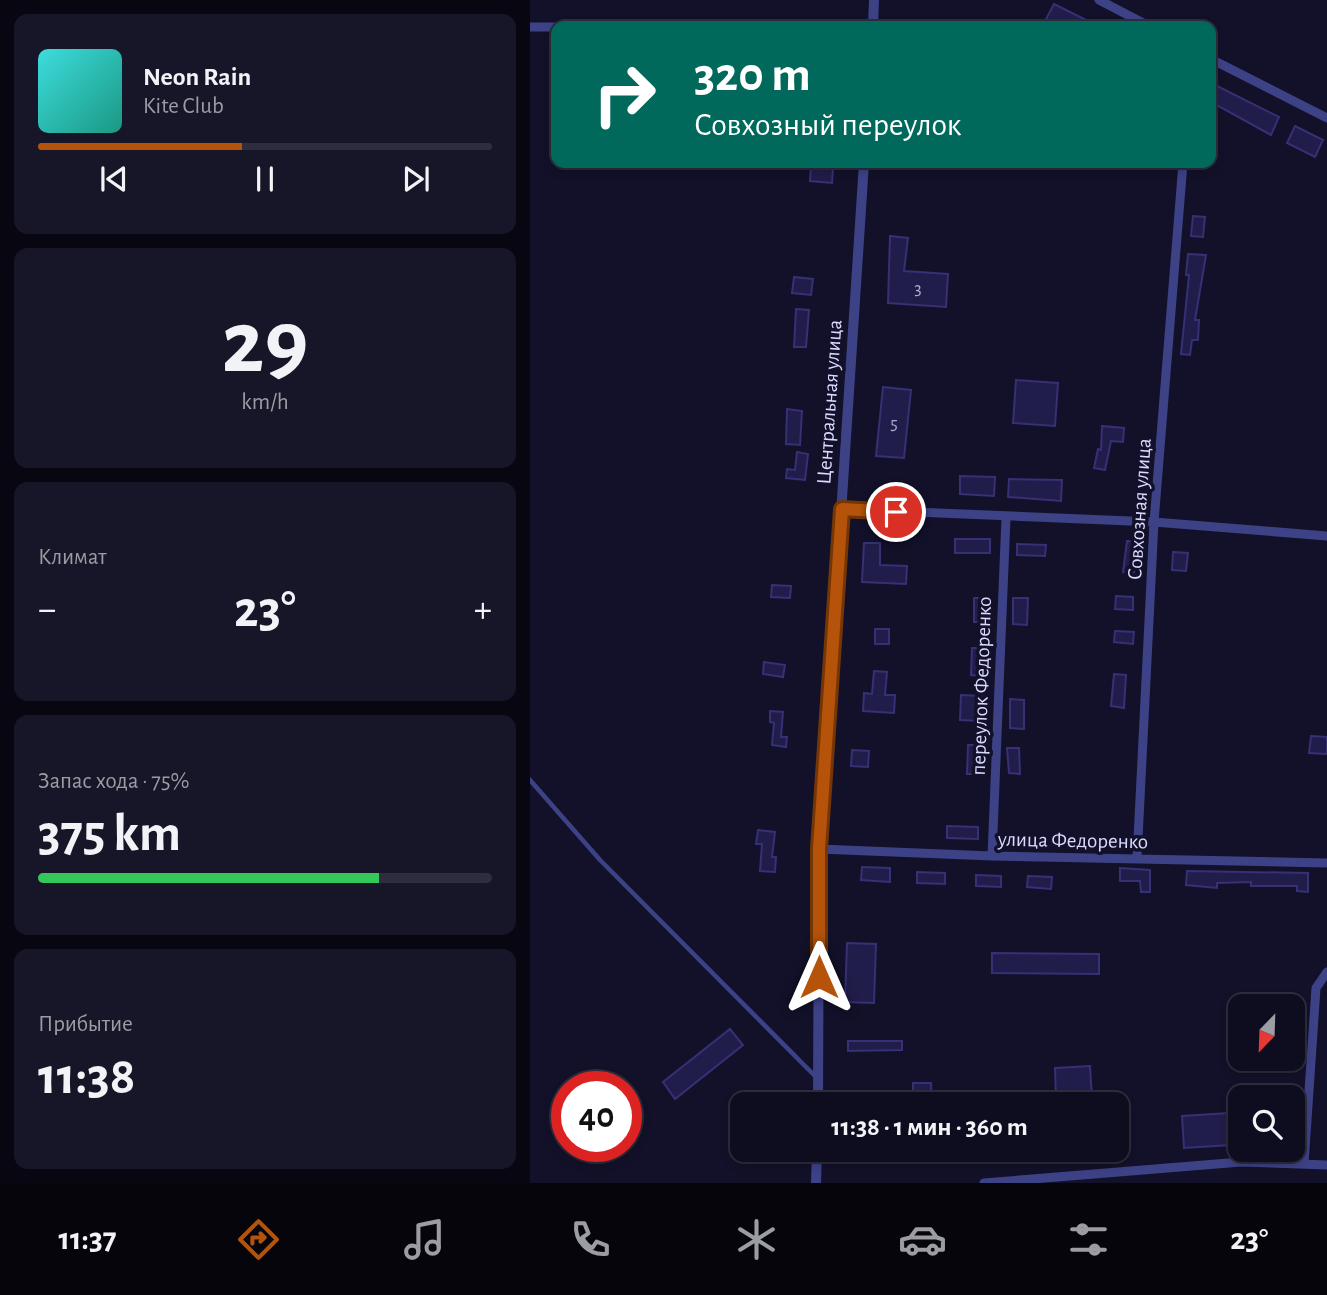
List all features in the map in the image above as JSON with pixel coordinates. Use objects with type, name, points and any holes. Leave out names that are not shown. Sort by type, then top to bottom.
[{"type":"street","points":[[873,21],[874,0]]},
{"type":"street","points":[[1099,0],[1139,21]]},
{"type":"street","points":[[530,27],[551,27]]},
{"type":"street","points":[[1216,62],[1327,118]]},
{"type":"street","name":"Центральная улица","points":[[818,1092],[819,849],[864,168]]},
{"type":"street","name":"Совхозная улица","points":[[1137,858],[1154,522],[1183,168]]},
{"type":"street","points":[[842,509],[1154,522],[1327,536]]},
{"type":"street","name":"переулок Федоренко","points":[[991,856],[1006,517]]},
{"type":"street","name":"улица Федоренко","points":[[819,849],[991,856],[1327,863]]},
{"type":"street","points":[[1304,1164],[1316,988],[1327,971]]},
{"type":"street","points":[[816,1162],[816,1183]]},
{"type":"street","points":[[984,1183],[1241,1162],[1327,1165]]},
{"type":"lane","points":[[530,780],[600,860],[818,1079]]},
{"type":"building","points":[[1054,4],[1088,21],[1050,21],[1046,19]]},
{"type":"building","points":[[1216,86],[1279,117],[1271,135],[1216,105]]},
{"type":"building","points":[[1295,126],[1323,140],[1315,157],[1287,143]]},
{"type":"building","points":[[811,168],[833,169],[832,183],[810,181]]},
{"type":"building","points":[[1193,216],[1205,217],[1203,237],[1191,236]]},
{"type":"building","points":[[890,236],[908,238],[904,271],[948,274],[946,307],[888,303]]},
{"type":"building","points":[[1188,254],[1206,255],[1195,320],[1199,320],[1198,340],[1192,340],[1190,355],[1181,354],[1189,275],[1186,275]]},
{"type":"building","points":[[794,277],[813,279],[811,295],[792,293]]},
{"type":"building","points":[[796,309],[809,310],[806,347],[794,347]]},
{"type":"building","points":[[1016,380],[1058,383],[1055,426],[1013,423]]},
{"type":"building","points":[[883,387],[911,390],[904,458],[876,456]]},
{"type":"building","points":[[787,409],[802,411],[800,445],[786,444]]},
{"type":"building","points":[[1102,426],[1124,428],[1123,442],[1111,441],[1105,470],[1094,468],[1098,449],[1101,450]]},
{"type":"building","points":[[797,452],[808,454],[805,480],[786,478],[787,469],[795,470]]},
{"type":"building","points":[[960,476],[995,477],[994,496],[960,494]]},
{"type":"building","points":[[1009,479],[1062,480],[1061,501],[1008,497]]},
{"type":"building","points":[[877,517],[898,518],[897,533],[876,533]]},
{"type":"building","points":[[955,539],[990,539],[990,553],[955,553]]},
{"type":"building","points":[[1127,541],[1143,542],[1142,552],[1136,552],[1134,573],[1123,572]]},
{"type":"building","points":[[864,543],[880,543],[880,565],[907,566],[906,584],[862,582]]},
{"type":"building","points":[[1017,544],[1046,545],[1045,556],[1017,555]]},
{"type":"building","points":[[1173,552],[1188,553],[1186,571],[1172,570]]},
{"type":"building","points":[[772,585],[791,586],[790,598],[771,597]]},
{"type":"building","points":[[1116,596],[1133,597],[1133,610],[1115,609]]},
{"type":"building","points":[[974,598],[988,598],[988,622],[974,622]]},
{"type":"building","points":[[1013,598],[1028,598],[1027,625],[1013,624]]},
{"type":"building","points":[[875,629],[889,629],[889,644],[875,644]]},
{"type":"building","points":[[1115,631],[1134,632],[1133,644],[1114,642]]},
{"type":"building","points":[[972,648],[986,648],[985,676],[971,675]]},
{"type":"building","points":[[764,662],[785,665],[783,677],[763,674]]},
{"type":"building","points":[[874,671],[887,672],[885,695],[895,695],[894,713],[863,711],[864,693],[872,694]]},
{"type":"building","points":[[1114,674],[1126,675],[1124,708],[1111,706]]},
{"type":"building","points":[[961,695],[982,696],[981,721],[960,720]]},
{"type":"building","points":[[1010,699],[1024,700],[1024,729],[1010,728]]},
{"type":"building","points":[[770,711],[783,712],[781,737],[787,737],[786,747],[772,745],[774,723],[770,722]]},
{"type":"building","points":[[1311,736],[1327,737],[1327,754],[1309,753]]},
{"type":"building","points":[[968,745],[981,745],[980,774],[967,774]]},
{"type":"building","points":[[1007,748],[1019,748],[1020,774],[1009,773]]},
{"type":"building","points":[[852,750],[869,751],[868,767],[851,766]]},
{"type":"building","points":[[947,826],[978,827],[978,839],[947,838]]},
{"type":"building","points":[[758,830],[775,832],[772,857],[776,857],[775,872],[760,871],[762,844],[756,844]]},
{"type":"building","points":[[862,867],[890,868],[890,882],[861,880]]},
{"type":"building","points":[[1120,868],[1150,870],[1150,892],[1141,892],[1140,881],[1120,881]]},
{"type":"building","points":[[1187,871],[1308,873],[1308,892],[1297,891],[1297,886],[1251,886],[1251,882],[1217,883],[1217,888],[1186,885]]},
{"type":"building","points":[[917,872],[945,873],[945,884],[917,883]]},
{"type":"building","points":[[976,875],[1001,876],[1001,887],[976,886]]},
{"type":"building","points":[[1028,876],[1052,877],[1051,889],[1027,887]]},
{"type":"building","points":[[847,943],[876,944],[874,1003],[845,1002]]},
{"type":"building","points":[[992,953],[1099,954],[1099,974],[992,973]]},
{"type":"building","points":[[730,1029],[743,1045],[675,1099],[663,1082]]},
{"type":"building","points":[[848,1041],[902,1041],[902,1050],[848,1051]]},
{"type":"building","points":[[1090,1066],[1092,1092],[1056,1092],[1055,1068]]},
{"type":"building","points":[[913,1083],[931,1083],[931,1092],[913,1092]]},
{"type":"building","points":[[1228,1113],[1228,1145],[1184,1148],[1182,1116]]},
{"type":"route","points":[[819,977],[819,849],[842,509],[896,512]]}]
